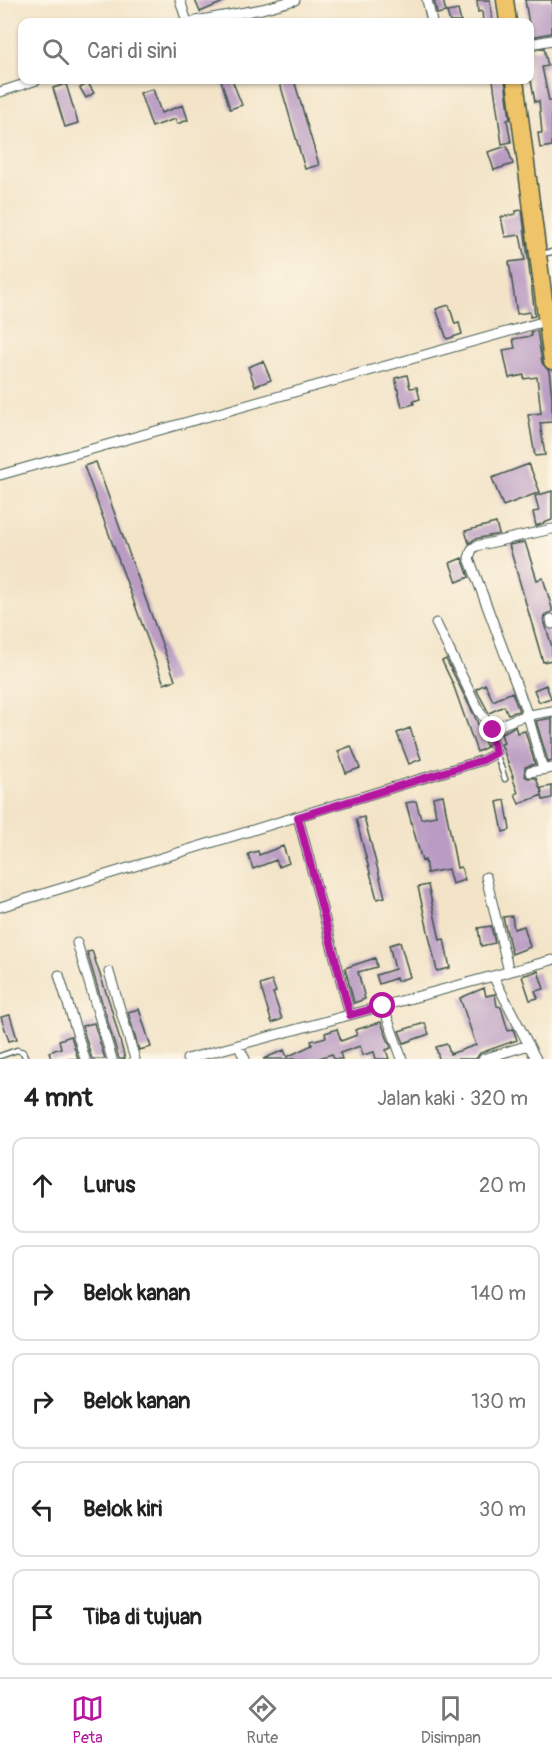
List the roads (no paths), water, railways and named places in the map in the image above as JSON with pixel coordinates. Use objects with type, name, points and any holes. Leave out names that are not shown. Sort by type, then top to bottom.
[{"type":"highway","points":[[505,0],[507,18]]},
{"type":"highway","points":[[516,84],[545,253],[552,361]]},
{"type":"street","points":[[180,0],[187,18]]},
{"type":"street","points":[[205,18],[261,4],[295,0]]},
{"type":"street","points":[[428,0],[431,18]]},
{"type":"street","points":[[534,43],[552,40]]},
{"type":"street","points":[[0,92],[25,84]]},
{"type":"street","points":[[0,475],[549,320]]},
{"type":"street","points":[[530,772],[548,769],[469,558],[472,549],[476,546],[552,530]]},
{"type":"street","points":[[436,623],[479,711],[493,730]]},
{"type":"street","points":[[0,907],[483,760],[496,753],[490,734],[502,723],[552,711]]},
{"type":"street","points":[[298,817],[350,1015]]},
{"type":"street","points":[[486,877],[509,972]]},
{"type":"street","points":[[76,943],[112,1059]]},
{"type":"street","points":[[187,1059],[552,960]]},
{"type":"street","points":[[109,972],[135,1059]]},
{"type":"street","points":[[59,975],[85,1059]]},
{"type":"street","points":[[493,976],[536,1059]]},
{"type":"street","points":[[383,1006],[402,1059]]},
{"type":"street","points":[[238,1045],[245,1059]]},
{"type":"street","points":[[483,1059],[529,1045]]},
{"type":"street","points":[[207,1059],[216,1051]]},
{"type":"lane","points":[[496,753],[505,779]]},
{"type":"lane","points":[[0,1056],[17,1050],[23,1052],[26,1059]]}]
